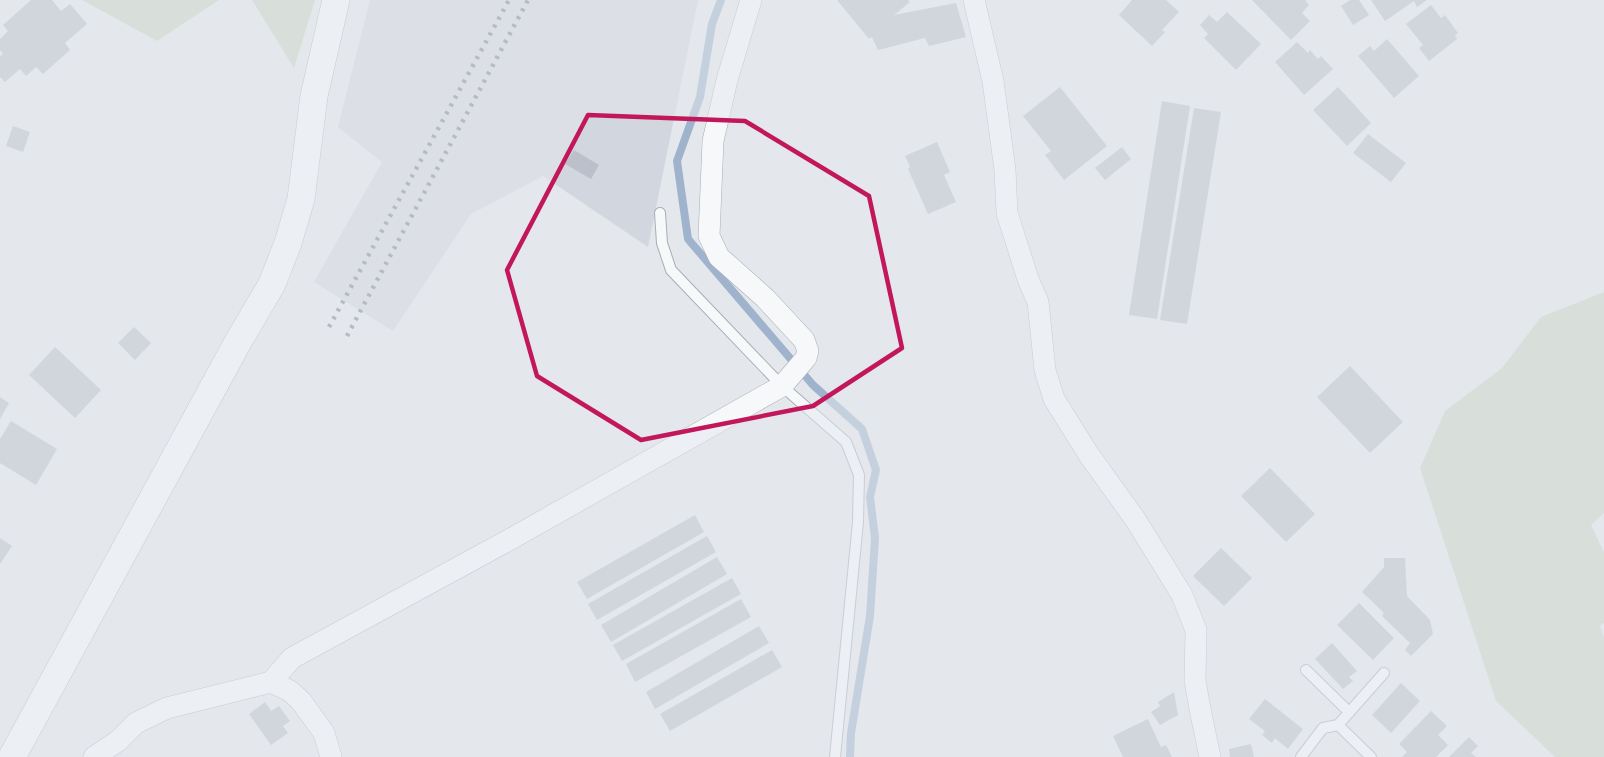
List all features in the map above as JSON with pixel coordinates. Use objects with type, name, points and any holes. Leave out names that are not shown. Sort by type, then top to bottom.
[{"type":"street","points":[[11,757],[272,284],[288,243],[301,198],[314,96],[336,0]]},
{"type":"street","points":[[94,757],[118,741],[136,723],[167,708],[271,682],[292,658],[507,541],[782,386],[806,358],[808,351],[804,340],[765,298],[719,257],[709,236],[714,141],[727,80],[751,0]]},
{"type":"street","points":[[974,0],[993,81],[1005,170],[1008,213],[1028,279],[1038,302],[1045,370],[1054,399],[1089,455],[1135,519],[1182,595],[1196,630],[1195,681],[1210,757]]},
{"type":"street","points":[[271,682],[290,691],[301,701],[324,733],[331,757]]},
{"type":"lane","points":[[660,213],[662,243],[671,270],[782,386],[846,441],[859,475],[858,522],[835,757]]},
{"type":"lane","points":[[1306,670],[1349,712]]},
{"type":"lane","points":[[1301,757],[1323,728],[1338,725],[1384,673]]},
{"type":"lane","points":[[1338,725],[1371,757]]},
{"type":"highlighted area","points":[[588,115],[745,121],[869,196],[902,348],[813,406],[641,440],[537,376],[507,270]]},
{"type":"shaded area","points":[[370,0],[698,0],[648,247],[543,176],[471,214],[393,331],[314,282],[382,162],[338,127]]},
{"type":"green space","points":[[82,0],[219,0],[157,41]]},
{"type":"green space","points":[[252,0],[315,0],[294,68]]},
{"type":"green space","points":[[1604,292],[1604,513],[1591,525],[1604,552],[1604,623],[1600,626],[1604,637],[1604,757],[1555,757],[1496,701],[1420,468],[1445,411],[1502,368],[1541,317]]},
{"type":"building","points":[[31,0],[52,0],[61,11],[70,4],[87,24],[65,43],[70,50],[43,74],[36,67],[26,76],[20,69],[5,82],[0,77],[0,56],[3,54],[0,50],[0,39],[8,31],[3,25]]},
{"type":"building","points":[[837,0],[908,0],[910,2],[894,15],[956,3],[966,37],[929,46],[925,38],[878,50],[872,37],[869,39]]},
{"type":"building","points":[[1132,0],[1166,0],[1179,12],[1162,30],[1165,32],[1152,46],[1119,15]]},
{"type":"building","points":[[1252,0],[1305,0],[1309,5],[1302,13],[1310,21],[1291,40]]},
{"type":"building","points":[[1350,0],[1359,0],[1369,15],[1353,25],[1341,6]]},
{"type":"building","points":[[1371,0],[1427,0],[1417,7],[1414,1],[1385,21]]},
{"type":"building","points":[[1431,5],[1441,18],[1445,15],[1458,33],[1455,35],[1457,39],[1429,61],[1419,48],[1423,45],[1406,24]]},
{"type":"building","points":[[1227,12],[1261,44],[1236,70],[1204,38],[1208,34],[1200,25],[1209,15],[1217,22]]},
{"type":"building","points":[[1387,39],[1419,76],[1394,98],[1358,56],[1370,46],[1374,51]]},
{"type":"building","points":[[1297,42],[1308,53],[1310,50],[1318,59],[1321,56],[1333,69],[1304,95],[1275,62]]},
{"type":"building","points":[[1060,87],[1107,146],[1064,180],[1045,155],[1051,151],[1023,116]]},
{"type":"building","points":[[1338,87],[1371,123],[1347,146],[1313,110]]},
{"type":"building","points":[[1162,101],[1190,106],[1157,319],[1129,315]]},
{"type":"building","points":[[1194,108],[1221,112],[1187,324],[1160,320]]},
{"type":"building","points":[[13,126],[30,132],[23,152],[6,146]]},
{"type":"building","points":[[1368,134],[1406,163],[1391,182],[1353,153]]},
{"type":"building","points":[[937,142],[950,172],[944,175],[956,202],[928,214],[908,169],[910,167],[905,156]]},
{"type":"building","points":[[1122,147],[1131,159],[1105,180],[1095,168]]},
{"type":"building","points":[[574,150],[599,165],[591,179],[565,164]]},
{"type":"building","points":[[134,327],[151,343],[135,360],[118,343]]},
{"type":"building","points":[[55,347],[101,390],[75,418],[29,375]]},
{"type":"building","points":[[1350,366],[1403,422],[1370,453],[1317,397]]},
{"type":"building","points":[[0,397],[9,403],[0,419]]},
{"type":"building","points":[[11,421],[57,449],[36,485],[0,463],[0,439]]},
{"type":"building","points":[[1270,468],[1315,514],[1286,542],[1241,496]]},
{"type":"building","points":[[695,515],[704,532],[587,599],[577,582]]},
{"type":"building","points":[[707,536],[716,552],[597,620],[588,604]]},
{"type":"building","points":[[0,538],[12,546],[0,564]]},
{"type":"building","points":[[1221,548],[1252,578],[1224,606],[1193,576]]},
{"type":"building","points":[[717,557],[727,574],[611,642],[601,625]]},
{"type":"building","points":[[1384,558],[1405,558],[1407,596],[1430,620],[1433,634],[1411,656],[1405,650],[1410,643],[1382,616],[1384,613],[1362,592],[1384,567]]},
{"type":"building","points":[[732,578],[741,594],[622,661],[613,645]]},
{"type":"building","points":[[741,599],[751,617],[635,682],[626,664]]},
{"type":"building","points":[[1359,603],[1394,638],[1373,660],[1337,625]]},
{"type":"building","points":[[759,626],[769,643],[655,709],[646,692]]},
{"type":"building","points":[[1332,643],[1357,671],[1349,677],[1353,681],[1343,689],[1315,659]]},
{"type":"building","points":[[772,650],[782,667],[670,731],[660,714]]},
{"type":"building","points":[[1401,683],[1420,701],[1391,733],[1372,715]]},
{"type":"building","points":[[1174,692],[1178,715],[1160,725],[1151,712],[1160,706],[1158,702]]},
{"type":"building","points":[[1265,699],[1303,729],[1288,749],[1275,738],[1272,743],[1262,735],[1265,731],[1249,719]]},
{"type":"building","points":[[265,702],[271,711],[279,706],[290,721],[283,726],[288,733],[271,745],[249,714]]},
{"type":"building","points":[[1431,711],[1447,726],[1438,735],[1448,745],[1436,757],[1402,757],[1407,752],[1399,744]]},
{"type":"building","points":[[1148,719],[1161,747],[1166,745],[1172,757],[1123,757],[1113,736]]},
{"type":"building","points":[[1469,737],[1478,746],[1471,753],[1476,757],[1449,757]]},
{"type":"building","points":[[1251,744],[1254,757],[1230,757],[1229,749]]},
{"type":"waterway","points":[[721,0],[712,24],[700,97],[677,161],[688,239],[813,385],[862,429],[876,470],[870,497],[875,538],[870,616],[851,733],[850,757]]},
{"type":"railway","points":[[329,327],[509,0]]},
{"type":"railway","points":[[347,336],[528,0]]}]
